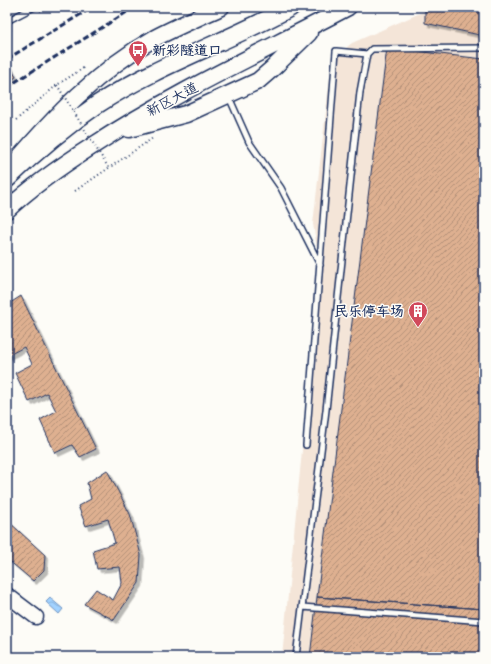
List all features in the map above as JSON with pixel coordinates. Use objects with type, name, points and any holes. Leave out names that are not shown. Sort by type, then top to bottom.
[{"type":"highway","points":[[7,179],[61,132],[98,104],[180,60],[291,7]]},
{"type":"main road","points":[[7,160],[43,130],[100,75],[156,38],[221,7]]},
{"type":"main road","name":"新区大道","points":[[7,210],[19,198],[69,161],[110,134],[152,110],[348,7]]},
{"type":"main road","points":[[110,134],[186,114],[229,96],[258,81],[274,68],[306,36],[328,17]]},
{"type":"main road","points":[[7,172],[43,130]]},
{"type":"main road","points":[[7,214],[19,198]]},
{"type":"main road","points":[[7,595],[36,617]]},
{"type":"lane","points":[[7,21],[34,7]]},
{"type":"lane","points":[[156,38],[198,11]]},
{"type":"lane","points":[[296,657],[327,402],[360,92],[367,54],[372,49],[484,48]]},
{"type":"lane","points":[[306,444],[336,51],[367,54]]},
{"type":"lane","points":[[229,96],[250,142],[281,188],[320,265]]},
{"type":"lane","points":[[302,607],[484,622]]},
{"type":"path","points":[[16,120],[57,85],[85,67]]},
{"type":"path","points":[[57,85],[108,167]]},
{"type":"path","points":[[75,191],[108,167],[157,135]]},
{"type":"shaded area","name":"民乐停车场","points":[[434,7],[484,7],[484,657],[282,657],[320,265],[313,224],[332,59],[352,43]]},
{"type":"water","points":[[50,598],[63,609],[59,614],[46,602]]},
{"type":"building","points":[[425,7],[484,7],[484,36],[425,23]]},
{"type":"building","name":"民乐停车场","points":[[387,48],[484,59],[484,609],[317,597]]},
{"type":"building","points":[[8,63],[16,77],[7,83],[7,64]]},
{"type":"building","points":[[21,296],[96,449],[80,457],[72,445],[55,453],[40,420],[56,411],[47,393],[29,402],[15,373],[32,364],[24,347],[7,356],[7,322],[10,320],[7,314],[7,305]]},
{"type":"building","points":[[107,470],[130,514],[141,555],[139,583],[114,620],[84,604],[96,589],[113,600],[122,583],[120,567],[97,569],[93,550],[115,543],[108,519],[86,526],[78,506],[91,499],[87,483]]},
{"type":"building","points":[[7,520],[45,555],[44,570],[33,581],[7,559]]},
{"type":"building","points":[[317,597],[484,609],[484,657],[310,657]]},
{"type":"railway","points":[[7,59],[93,7]]},
{"type":"railway","points":[[7,87],[135,7]]},
{"type":"place","name":"新彩隧道口","points":[[138,67]]},
{"type":"place","name":"民乐停车场","points":[[418,328]]}]
